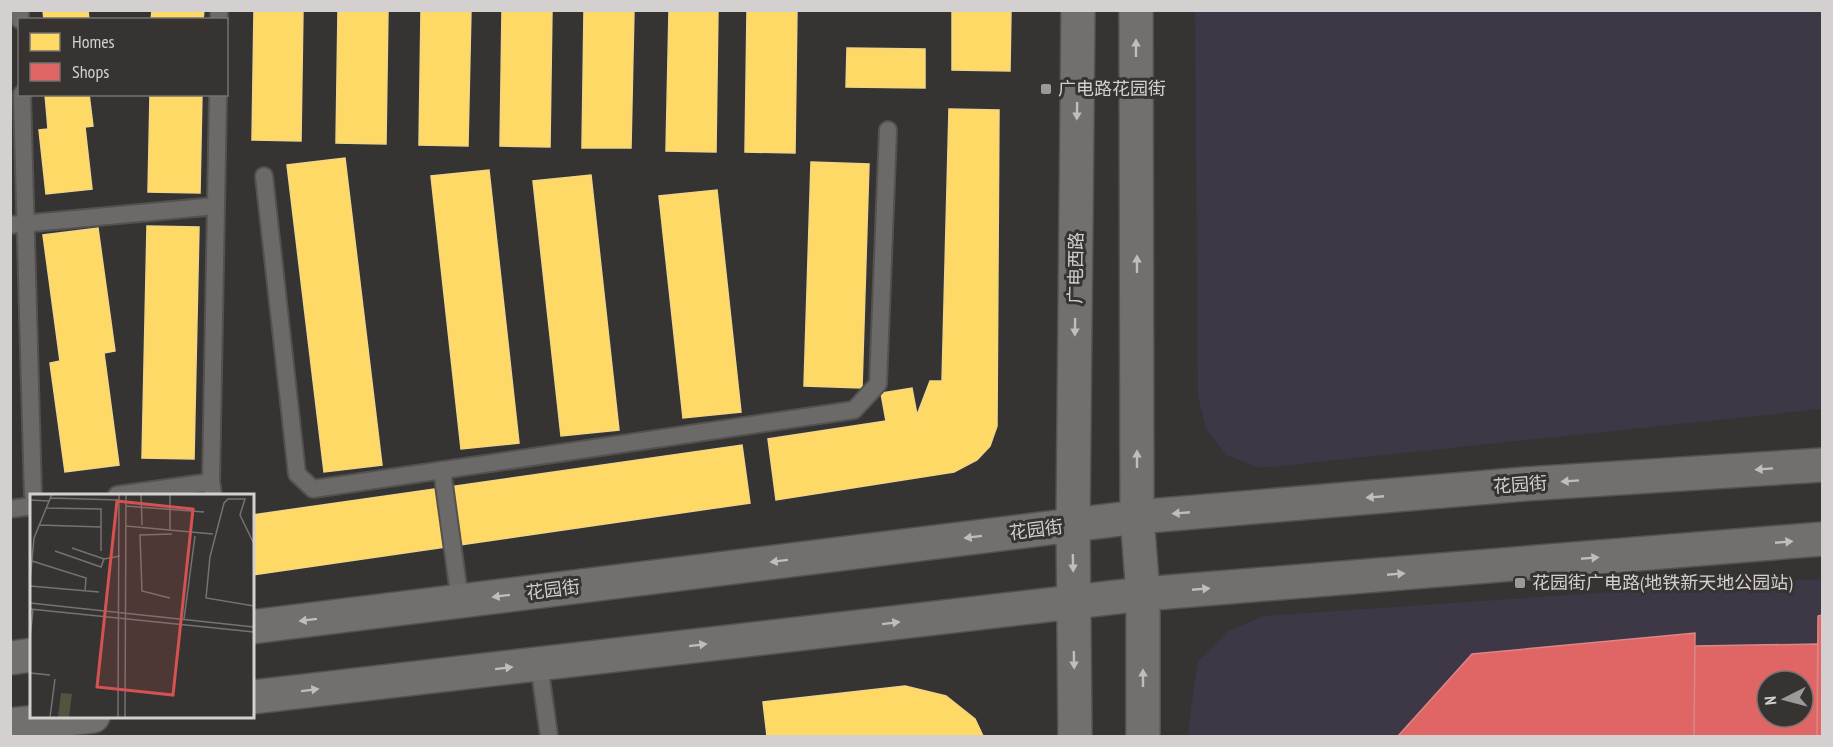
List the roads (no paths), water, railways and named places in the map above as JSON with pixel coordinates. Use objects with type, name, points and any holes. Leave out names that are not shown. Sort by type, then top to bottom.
[{"type":"main road","name":"广电西路","points":[[1073,602],[1078,10]]},
{"type":"main road","points":[[1136,10],[1137,517],[1143,594],[1143,736]]},
{"type":"main road","name":"花园街","points":[[254,627],[1137,517],[1513,485],[1822,465]]},
{"type":"main road","points":[[254,697],[1143,594],[1822,539]]},
{"type":"main road","points":[[1073,602],[1075,736]]},
{"type":"main road","points":[[10,658],[30,655]]},
{"type":"main road","points":[[10,725],[84,717]]},
{"type":"lane","points":[[22,96],[18,224],[33,494]]},
{"type":"lane","points":[[133,494],[212,489],[218,96]]},
{"type":"lane","points":[[264,176],[297,474],[314,489],[854,410],[878,384],[888,130]]},
{"type":"lane","points":[[18,224],[216,206]]},
{"type":"lane","points":[[442,470],[460,601]]},
{"type":"lane","points":[[10,509],[30,506]]},
{"type":"lane","points":[[539,664],[549,736]]},
{"type":"place","name":"广电路花园街","points":[[1046,89]]},
{"type":"place","name":"花园街广电路(地铁新天地公园站)","points":[[1520,583]]}]
